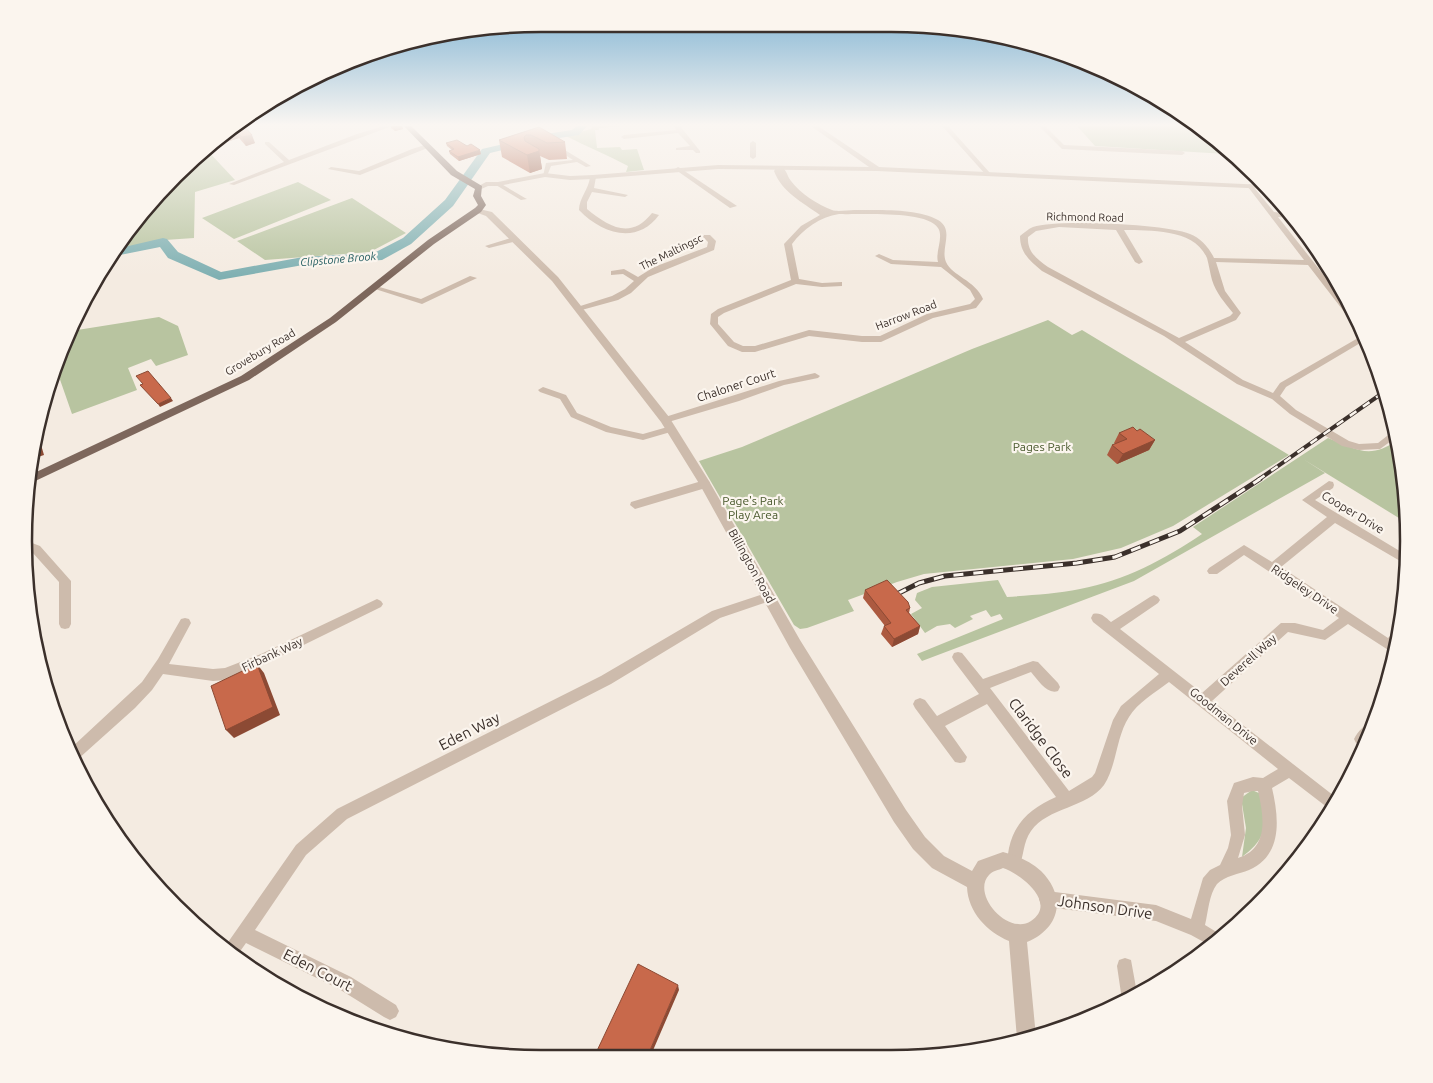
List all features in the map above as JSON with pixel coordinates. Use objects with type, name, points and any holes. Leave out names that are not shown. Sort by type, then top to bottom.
[{"type":"main road","points":[[459,177],[477,186],[477,196],[482,205],[478,210]]},
{"type":"main road","name":"Grovebury Road","points":[[37,476],[245,378],[309,337],[376,288],[431,242],[478,210]]},
{"type":"street","points":[[232,184],[251,177]]},
{"type":"street","points":[[477,186],[488,188],[498,184],[537,177]]},
{"type":"street","points":[[558,177],[598,177]]},
{"type":"street","points":[[593,177],[591,190],[582,204],[583,210],[596,221],[628,232],[638,232],[645,228],[655,214]]},
{"type":"street","points":[[689,177],[733,206]]},
{"type":"street","points":[[778,177],[792,191],[829,214],[918,215],[939,223],[943,230],[940,258],[943,264],[891,262],[879,256]]},
{"type":"street","points":[[1043,177],[1255,186]]},
{"type":"street","points":[[498,184],[523,199]]},
{"type":"street","points":[[1250,186],[1339,300]]},
{"type":"street","points":[[591,190],[625,195]]},
{"type":"street","name":"Billington Road","points":[[478,210],[489,214],[555,279],[668,425],[705,484],[795,644],[900,816],[919,843],[938,862],[976,882]]},
{"type":"street","points":[[795,281],[788,244],[792,238],[829,214]]},
{"type":"street","points":[[1271,214],[1281,215]]},
{"type":"street","name":"Richmond Road","points":[[1179,341],[1233,318],[1237,313],[1221,291],[1216,280],[1212,260],[1195,239],[1187,234],[1159,229],[1048,226],[1034,229],[1024,236],[1022,246],[1028,255],[1046,269],[1179,341],[1240,382],[1275,397],[1306,420],[1346,444],[1359,447],[1380,446],[1390,438]]},
{"type":"street","points":[[1119,228],[1138,262]]},
{"type":"street","name":"The Maltingsc","points":[[578,308],[615,298],[628,291],[657,269],[711,248],[712,241],[707,237]]},
{"type":"street","points":[[489,246],[514,239]]},
{"type":"street","points":[[1212,260],[1310,263]]},
{"type":"street","name":"Harrow Road","points":[[839,284],[795,281],[721,310],[714,316],[714,324],[730,344],[742,349],[755,349],[809,333],[862,339],[881,339],[930,316],[973,306],[979,299],[977,290],[943,264]]},
{"type":"street","points":[[614,274],[624,270],[639,281]]},
{"type":"street","points":[[376,288],[422,302],[474,278]]},
{"type":"street","points":[[1275,397],[1283,385],[1359,340]]},
{"type":"street","name":"Chaloner Court","points":[[543,390],[564,397],[574,415],[609,430],[644,437],[668,425],[736,399],[782,383],[815,376]]},
{"type":"street","points":[[635,505],[705,484]]},
{"type":"street","name":"Cooper Drive","points":[[1329,485],[1307,500],[1400,556]]},
{"type":"street","points":[[1273,567],[1335,517]]},
{"type":"street","points":[[32,548],[66,581],[65,624]]},
{"type":"street","name":"Ridgeley Drive","points":[[1213,571],[1244,549],[1390,646]]},
{"type":"street","name":"Eden Way","points":[[234,946],[301,850],[342,814],[606,680],[658,647],[716,614],[769,597]]},
{"type":"street","points":[[1112,628],[1154,600]]},
{"type":"street","name":"Firbank Way","points":[[161,668],[213,675],[226,674],[265,658],[377,604]]},
{"type":"street","name":"Goodman Drive","points":[[1097,618],[1204,700],[1329,801]]},
{"type":"street","name":"Deverell Way","points":[[1204,700],[1285,626],[1295,627],[1312,633],[1325,634],[1348,618]]},
{"type":"street","points":[[78,751],[126,709],[161,668],[185,622]]},
{"type":"street","name":"Claridge Close","points":[[958,658],[1067,800]]},
{"type":"street","name":"Claridge Close","points":[[936,724],[985,691],[1033,666],[1053,687]]},
{"type":"street","points":[[1014,862],[1017,843],[1026,825],[1042,809],[1067,800],[1099,781],[1123,713],[1169,674]]},
{"type":"street","points":[[920,704],[960,757]]},
{"type":"street","points":[[1226,869],[1238,838],[1238,822],[1233,807],[1234,798],[1239,788],[1252,784],[1264,785],[1290,770]]},
{"type":"street","points":[[1196,928],[1210,881],[1226,869],[1253,860],[1269,840],[1271,831],[1268,801],[1264,785]]},
{"type":"street","points":[[1004,860],[1025,867],[1035,875],[1042,885],[1047,899],[1046,915],[1037,928],[1028,933],[1017,934],[1005,930],[994,924],[979,905],[976,882],[986,866],[994,862],[1004,860]]},
{"type":"street","name":"Johnson Drive","points":[[1047,899],[1156,913],[1196,928],[1211,937]]},
{"type":"street","name":"Eden Court","points":[[243,933],[345,983],[390,1011]]},
{"type":"street","points":[[1017,934],[1026,1032]]},
{"type":"street","points":[[1125,966],[1128,992]]},
{"type":"green space","points":[[188,177],[232,177],[235,180],[195,192],[194,238],[165,240],[126,249],[159,206]]},
{"type":"green space","points":[[298,182],[331,200],[234,239],[202,218]]},
{"type":"green space","points":[[352,198],[406,233],[370,252],[265,260],[237,241]]},
{"type":"green space","points":[[159,317],[178,326],[188,355],[156,366],[151,359],[128,368],[137,390],[72,414],[60,379],[79,330]]},
{"type":"green space","name":"Pages Park","points":[[1048,320],[1072,335],[1082,330],[1289,455],[1173,526],[1121,548],[1073,559],[924,574],[848,600],[854,611],[807,628],[800,629],[794,625],[699,461],[742,447],[972,349]]},
{"type":"green space","points":[[1328,438],[1364,451],[1380,449],[1391,444],[1399,518],[1303,459],[1325,473],[1134,581],[922,661],[917,654],[1003,619],[1000,614],[991,617],[986,610],[970,616],[973,619],[955,628],[950,624],[937,626],[925,633],[911,614],[922,608],[915,600],[917,593],[932,587],[998,580],[1007,597],[1071,591],[1112,581],[1144,568],[1202,534],[1193,527]]},
{"type":"green space","points":[[1252,790],[1261,794],[1263,830],[1257,843],[1242,857],[1246,828],[1241,798]]},
{"type":"building","points":[[148,371],[171,398],[158,404],[140,385],[143,384],[136,376]]},
{"type":"building","points":[[1133,427],[1137,431],[1140,429],[1155,440],[1123,454],[1112,445],[1127,439],[1119,433]]},
{"type":"building","points":[[887,580],[908,602],[910,608],[906,610],[920,626],[894,639],[884,626],[891,623],[865,590]]},
{"type":"building","points":[[257,664],[273,707],[226,730],[211,686]]},
{"type":"building","points":[[638,964],[678,985],[650,1050],[597,1050]]},
{"type":"waterway","name":"Clipstone Brook","points":[[124,251],[163,242],[173,255],[219,276],[303,261],[377,257],[407,241],[449,203],[468,177]]},
{"type":"railway","points":[[1258,480],[1379,396]]},
{"type":"railway","points":[[897,594],[919,583],[945,576],[1077,563],[1115,557],[1180,531],[1260,479]]},
{"type":"park label","name":"Page's Park Play Area","points":[[753,507]]}]
